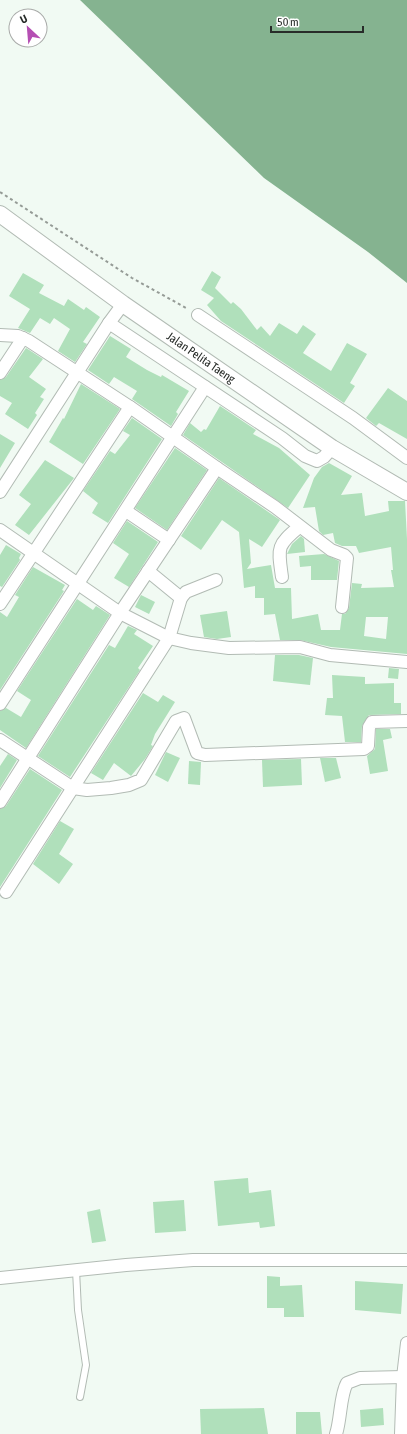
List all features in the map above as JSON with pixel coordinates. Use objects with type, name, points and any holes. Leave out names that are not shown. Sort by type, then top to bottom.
[{"type":"street","name":"Jalan Pelita Taeng","points":[[0,214],[123,304],[332,448],[407,492]]},
{"type":"street","points":[[0,492],[109,323],[123,304]]},
{"type":"street","points":[[198,314],[353,418],[407,458]]},
{"type":"street","points":[[109,323],[310,459],[317,461],[324,457],[332,448]]},
{"type":"street","points":[[0,335],[23,338],[130,407],[274,507],[299,528],[331,550],[344,554],[347,558],[342,607]]},
{"type":"street","points":[[0,373],[23,338]]},
{"type":"street","points":[[0,704],[174,438],[205,387]]},
{"type":"street","points":[[0,604],[130,407]]},
{"type":"street","points":[[0,802],[120,613],[217,468]]},
{"type":"street","points":[[126,511],[169,540]]},
{"type":"street","points":[[282,577],[279,554],[280,547],[284,540],[299,528]]},
{"type":"street","points":[[0,530],[120,613],[169,638],[191,643],[229,648],[300,647],[330,655],[407,662],[407,669]]},
{"type":"street","points":[[148,571],[180,598]]},
{"type":"street","points":[[6,892],[169,638],[180,598],[186,592],[216,580]]},
{"type":"street","points":[[0,740],[73,788],[87,790],[129,785],[140,780],[176,721],[181,718],[184,718],[187,723],[197,753],[205,755],[364,749],[368,746],[369,727],[372,722],[407,721]]},
{"type":"street","points":[[0,1278],[193,1260],[407,1260]]},
{"type":"street","points":[[401,1434],[402,1377],[407,1343]]},
{"type":"street","points":[[336,1434],[341,1418],[343,1393],[347,1383],[360,1378],[402,1377]]},
{"type":"lane","points":[[76,1270],[78,1310],[86,1366],[80,1397]]},
{"type":"path","points":[[0,192],[132,278],[198,314]]},
{"type":"shaded area","points":[[80,0],[407,0],[407,283],[368,252],[264,178]]},
{"type":"building","points":[[212,271],[221,277],[215,288],[231,304],[233,302],[241,309],[257,330],[261,326],[270,336],[279,323],[297,334],[303,325],[316,334],[303,353],[331,371],[347,343],[367,354],[350,383],[355,386],[344,403],[221,321],[207,305],[214,298],[201,290]]},
{"type":"building","points":[[23,273],[44,285],[39,293],[64,306],[68,299],[84,310],[86,307],[100,317],[83,342],[87,344],[75,362],[58,351],[70,329],[54,318],[50,324],[40,318],[30,333],[18,328],[30,309],[9,296]]},
{"type":"building","points":[[110,336],[131,349],[126,357],[147,370],[161,377],[162,375],[189,391],[176,412],[178,414],[171,426],[132,399],[137,391],[114,377],[109,384],[88,370]]},
{"type":"building","points":[[26,348],[43,359],[29,377],[46,389],[40,397],[44,399],[35,413],[37,415],[28,429],[5,414],[12,403],[0,396],[0,380],[6,377]]},
{"type":"building","points":[[81,384],[120,409],[83,464],[49,442],[63,418],[64,419]]},
{"type":"building","points":[[388,388],[407,401],[407,439],[379,423],[376,426],[366,418]]},
{"type":"building","points":[[220,406],[256,430],[253,434],[279,448],[310,475],[288,508],[183,435],[190,423],[201,432],[204,429],[206,430]]},
{"type":"building","points":[[132,418],[162,439],[108,523],[92,513],[98,503],[83,491],[110,451],[115,454],[130,435],[123,431]]},
{"type":"building","points":[[0,434],[15,443],[0,468]]},
{"type":"building","points":[[175,448],[207,470],[167,530],[135,508]]},
{"type":"building","points":[[45,460],[74,478],[29,535],[15,525],[31,504],[19,495]]},
{"type":"building","points":[[329,463],[352,476],[341,495],[362,493],[365,516],[389,511],[388,501],[405,501],[407,539],[407,654],[331,647],[300,640],[280,640],[275,614],[264,615],[264,598],[255,598],[255,586],[244,588],[239,532],[222,520],[201,550],[181,536],[219,478],[280,520],[262,547],[249,539],[251,563],[247,569],[271,565],[275,588],[291,588],[292,619],[318,614],[321,630],[340,630],[342,614],[345,614],[349,608],[352,583],[362,584],[361,588],[394,587],[391,570],[393,570],[391,547],[359,553],[356,546],[342,546],[335,543],[333,533],[323,535],[319,531],[315,507],[303,508],[314,478],[322,467]],"holes":[[[366,617],[388,617],[386,639],[364,636]]]},
{"type":"building","points":[[127,521],[158,542],[129,587],[114,578],[129,554],[113,543]]},
{"type":"building","points":[[301,536],[304,539],[305,552],[287,554],[292,544]]},
{"type":"building","points":[[6,545],[21,554],[19,558],[20,560],[2,587],[0,586],[0,555]]},
{"type":"building","points":[[324,554],[339,561],[337,580],[311,580],[311,566],[300,567],[299,556]]},
{"type":"building","points":[[33,567],[65,585],[62,590],[64,591],[0,690],[0,612],[7,617],[19,597],[15,595]]},
{"type":"building","points":[[141,595],[155,602],[149,614],[135,607]]},
{"type":"building","points":[[77,599],[93,610],[96,606],[110,615],[26,748],[0,730],[0,711],[6,708],[21,717],[31,700],[17,691]]},
{"type":"building","points":[[227,611],[231,637],[217,639],[204,637],[200,615]]},
{"type":"building","points":[[128,626],[137,630],[134,634],[153,646],[138,668],[140,670],[70,777],[38,756],[109,645],[115,648]]},
{"type":"building","points":[[275,655],[299,655],[313,658],[310,685],[273,681]]},
{"type":"building","points":[[389,668],[399,669],[398,679],[388,678]]},
{"type":"building","points":[[332,675],[365,677],[365,684],[394,683],[394,703],[401,703],[401,714],[369,715],[362,726],[361,742],[345,742],[342,716],[325,715],[327,698],[333,698]]},
{"type":"building","points":[[143,693],[158,702],[163,695],[175,702],[155,734],[151,745],[153,746],[145,759],[131,776],[114,763],[103,780],[91,773]]},
{"type":"building","points":[[376,729],[390,729],[392,738],[383,740],[388,771],[370,774],[367,756],[375,749]]},
{"type":"building","points":[[166,752],[180,758],[168,782],[155,775]]},
{"type":"building","points":[[8,754],[17,760],[0,788],[0,766]]},
{"type":"building","points":[[320,758],[336,758],[341,778],[325,782]]},
{"type":"building","points":[[301,759],[302,785],[263,787],[262,760]]},
{"type":"building","points":[[189,761],[201,762],[200,785],[188,784]]},
{"type":"building","points":[[30,769],[62,790],[0,887],[0,809],[6,806]]},
{"type":"building","points":[[60,821],[74,829],[59,854],[73,864],[59,884],[33,864]]},
{"type":"building","points":[[248,1178],[249,1193],[271,1190],[275,1226],[260,1228],[259,1222],[218,1226],[214,1181]]},
{"type":"building","points":[[184,1200],[186,1231],[155,1233],[153,1202]]},
{"type":"building","points":[[100,1209],[106,1241],[92,1243],[87,1212]]},
{"type":"building","points":[[267,1276],[280,1277],[280,1286],[302,1285],[304,1317],[284,1317],[284,1308],[267,1308]]},
{"type":"building","points":[[355,1281],[403,1284],[401,1314],[355,1310]]},
{"type":"building","points":[[264,1408],[268,1434],[201,1434],[200,1409]]},
{"type":"building","points":[[383,1408],[384,1425],[361,1427],[360,1410]]},
{"type":"building","points":[[296,1412],[320,1412],[322,1434],[296,1434]]}]
